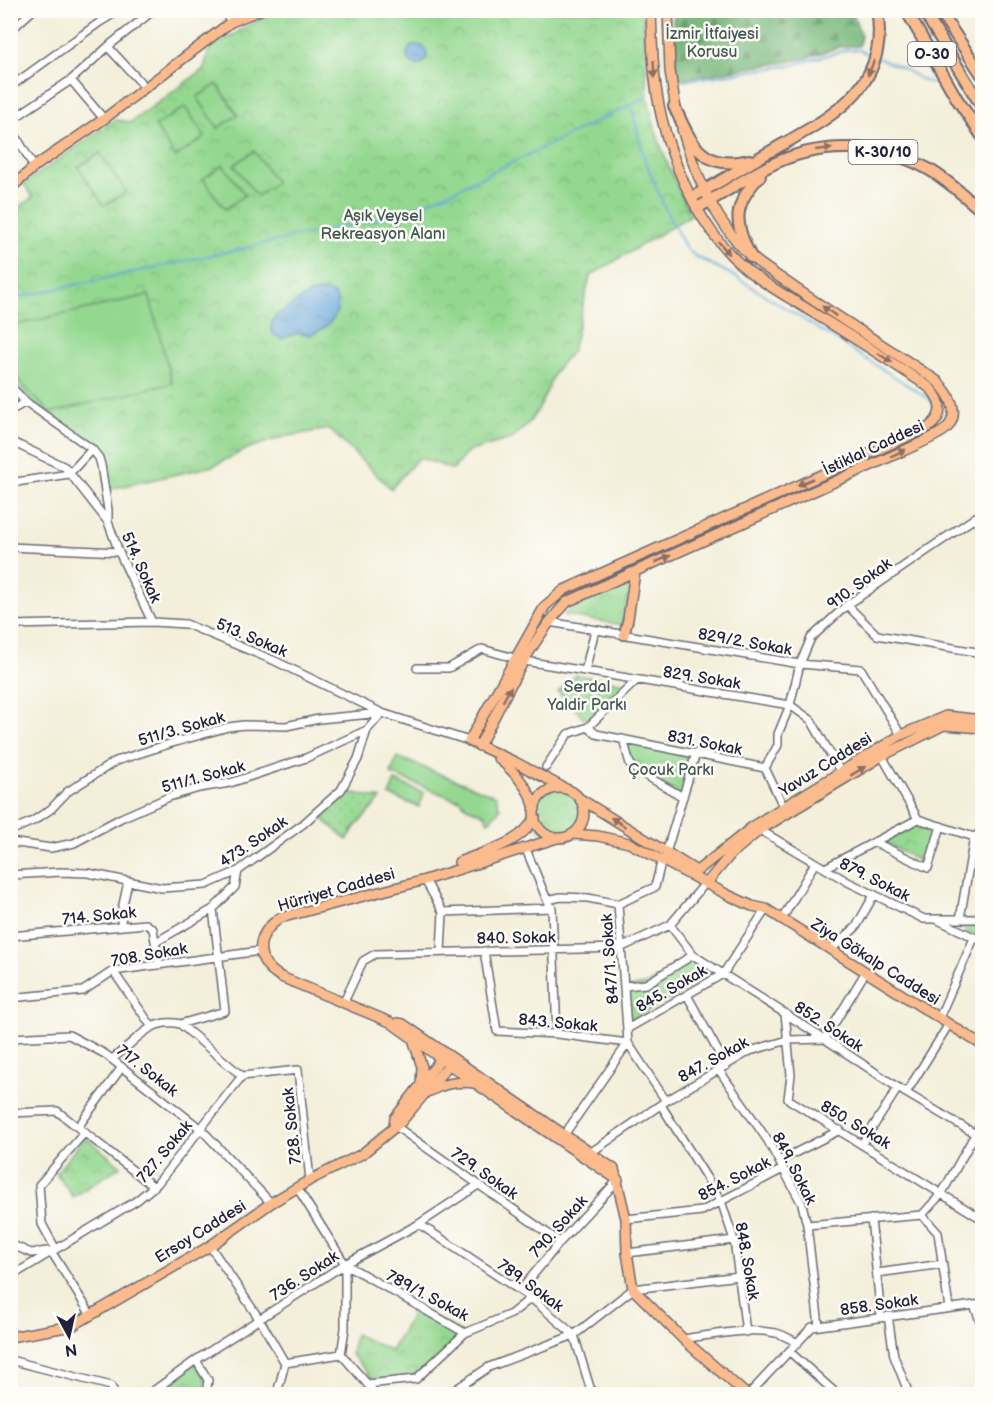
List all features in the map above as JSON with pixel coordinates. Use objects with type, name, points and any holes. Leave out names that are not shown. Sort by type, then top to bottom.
[{"type":"highway","points":[[692,197],[819,124],[849,102],[861,87],[874,61],[879,39],[877,10]]},
{"type":"highway","name":"O-30","points":[[906,10],[957,99],[982,136]]},
{"type":"highway","name":"O-30","points":[[924,10],[982,107]]},
{"type":"highway","points":[[939,10],[982,75]]},
{"type":"highway","points":[[674,106],[689,139],[697,149],[712,160],[731,163],[758,158]]},
{"type":"highway","name":"K-30/10","points":[[709,201],[768,166],[808,151],[870,150],[900,156],[929,169],[953,186],[982,212]]},
{"type":"highway","name":"K-30/10","points":[[751,257],[739,232],[738,211],[748,188],[768,166]]},
{"type":"highway","points":[[697,208],[709,201]]},
{"type":"main road","points":[[10,189],[34,167],[104,119],[231,22],[260,10]]},
{"type":"main road","name":"İstiklal Caddesi","points":[[469,741],[521,659],[567,602],[903,451],[947,429],[953,415],[948,392],[937,381],[836,316],[751,257],[738,243],[704,191],[691,160],[674,106],[668,12]]},
{"type":"main road","name":"İstiklal Caddesi","points":[[479,746],[544,606],[564,590],[929,427],[936,422],[941,413],[939,398],[930,388],[747,270],[716,238],[697,208],[674,157],[658,101],[651,13]]},
{"type":"main road","points":[[624,635],[635,572]]},
{"type":"main road","name":"Yavuz Caddesi","points":[[694,873],[756,824],[901,735],[946,716],[982,720]]},
{"type":"main road","name":"Yavuz Caddesi","points":[[708,880],[731,854],[760,830],[882,756],[944,725],[982,728]]},
{"type":"main road","points":[[469,741],[566,789],[660,853]]},
{"type":"main road","points":[[479,746],[512,769],[532,799],[543,831],[557,838]]},
{"type":"main road","points":[[446,871],[458,862],[521,835],[531,825],[543,794],[550,790],[566,789]]},
{"type":"main road","points":[[573,834],[579,828],[584,813],[579,798]]},
{"type":"main road","points":[[446,871],[573,834],[598,836],[660,853]]},
{"type":"main road","name":"Ziya Gökalp Caddesi","points":[[660,853],[752,906],[766,909],[982,1045]]},
{"type":"main road","name":"Hürriyet Caddesi","points":[[260,951],[263,936],[268,928],[280,918],[425,880],[446,871]]},
{"type":"main road","points":[[260,951],[267,966],[281,977],[390,1022],[403,1024],[474,1083],[618,1180]]},
{"type":"main road","points":[[390,1022],[414,1042],[447,1059],[614,1169],[626,1218],[627,1253],[633,1289],[683,1338],[747,1395]]},
{"type":"main road","points":[[414,1042],[422,1067],[421,1084]]},
{"type":"main road","name":"Ersoy Caddesi","points":[[394,1125],[395,1118],[421,1084],[447,1059]]},
{"type":"main road","name":"Ersoy Caddesi","points":[[10,1337],[72,1326],[210,1246],[271,1203],[362,1154],[394,1125],[401,1122],[425,1094],[447,1059]]},
{"type":"main road","name":"Ersoy Caddesi","points":[[425,1094],[446,1084],[474,1083]]},
{"type":"street","points":[[10,31],[33,10]]},
{"type":"street","points":[[10,87],[120,10]]},
{"type":"street","points":[[10,122],[71,80],[154,10]]},
{"type":"street","points":[[224,10],[231,22]]},
{"type":"street","points":[[108,47],[144,87]]},
{"type":"street","points":[[71,80],[104,119]]},
{"type":"street","points":[[10,126],[34,167]]},
{"type":"street","points":[[10,386],[26,402],[92,449],[69,474],[10,483]]},
{"type":"street","points":[[10,411],[26,402]]},
{"type":"street","points":[[10,441],[65,467],[108,522]]},
{"type":"street","name":"514. Sokak","points":[[92,449],[101,465],[108,522],[118,552],[152,622]]},
{"type":"street","name":"910. Sokak","points":[[765,768],[778,745],[778,734],[790,705],[800,664],[811,638],[847,605],[982,513]]},
{"type":"street","points":[[10,547],[118,552]]},
{"type":"street","points":[[847,605],[877,634],[982,653]]},
{"type":"street","name":"513. Sokak","points":[[10,625],[152,622],[186,624],[275,661],[382,713],[469,741]]},
{"type":"street","name":"829/2. Sokak","points":[[549,622],[800,664],[861,669],[901,735]]},
{"type":"street","points":[[585,671],[595,630]]},
{"type":"street","name":"829. Sokak","points":[[417,668],[449,668],[482,649],[585,671],[790,705],[811,720],[840,771]]},
{"type":"street","points":[[546,767],[568,734],[588,727],[637,680]]},
{"type":"street","name":"473. Sokak","points":[[10,875],[88,873],[162,888],[206,885],[238,871],[303,824],[341,790],[358,759],[367,730],[382,713]]},
{"type":"street","name":"511/3. Sokak","points":[[10,831],[42,815],[67,792],[116,761],[169,744],[236,726],[286,726],[318,719],[382,713]]},
{"type":"street","name":"831. Sokak","points":[[588,727],[596,734],[765,768]]},
{"type":"street","name":"511/1. Sokak","points":[[10,842],[51,848],[74,843],[121,818],[169,797],[230,783],[306,758],[367,730]]},
{"type":"street","points":[[623,739],[630,764],[683,797]]},
{"type":"street","points":[[547,900],[561,897],[588,898],[618,904],[655,887],[660,853],[683,797],[696,753]]},
{"type":"street","points":[[882,756],[918,819],[974,837]]},
{"type":"street","points":[[765,768],[784,808]]},
{"type":"street","points":[[825,868],[918,819]]},
{"type":"street","points":[[874,842],[928,868],[941,826]]},
{"type":"street","name":"879. Sokak","points":[[760,830],[874,895],[924,919],[936,920],[982,941]]},
{"type":"street","points":[[960,919],[974,837],[982,831]]},
{"type":"street","points":[[525,847],[552,908],[557,1034]]},
{"type":"street","points":[[782,919],[815,863]]},
{"type":"street","points":[[159,964],[156,942],[213,909],[236,887],[238,871]]},
{"type":"street","points":[[694,873],[696,894]]},
{"type":"street","points":[[425,880],[443,912],[441,952]]},
{"type":"street","name":"840. Sokak","points":[[344,1002],[363,961],[375,954],[620,948],[670,926],[708,880]]},
{"type":"street","points":[[121,925],[128,882]]},
{"type":"street","points":[[831,950],[856,927],[874,895]]},
{"type":"street","name":"847/1. Sokak","points":[[618,904],[628,1043]]},
{"type":"street","points":[[443,912],[552,908]]},
{"type":"street","points":[[112,1059],[152,1027],[168,1022],[180,1024],[225,1011],[213,909]]},
{"type":"street","name":"845. Sokak","points":[[627,1029],[723,974],[766,909]]},
{"type":"street","points":[[936,920],[982,919]]},
{"type":"street","name":"714. Sokak","points":[[10,936],[146,924],[153,929],[156,942]]},
{"type":"street","name":"852. Sokak","points":[[670,926],[693,955],[898,1088],[982,1138]]},
{"type":"street","points":[[939,1018],[974,938]]},
{"type":"street","name":"708. Sokak","points":[[10,998],[83,991],[113,971],[260,951]]},
{"type":"street","name":"843. Sokak","points":[[484,951],[497,1031],[557,1034],[628,1043]]},
{"type":"street","points":[[624,986],[646,984],[693,955]]},
{"type":"street","points":[[113,971],[152,1027]]},
{"type":"street","points":[[825,1039],[865,973]]},
{"type":"street","points":[[687,995],[726,1066]]},
{"type":"street","name":"850. Sokak","points":[[785,1013],[791,1075],[788,1098],[982,1219]]},
{"type":"street","points":[[180,1024],[242,1076]]},
{"type":"street","points":[[906,1093],[949,1024]]},
{"type":"street","name":"717. Sokak","points":[[10,1038],[69,1035],[112,1059],[201,1129],[271,1203]]},
{"type":"street","name":"847. Sokak","points":[[590,1153],[663,1103],[750,1051],[788,1040],[825,1039]]},
{"type":"street","points":[[564,1135],[628,1043],[663,1103]]},
{"type":"street","points":[[78,1127],[122,1067]]},
{"type":"street","name":"728. Sokak","points":[[242,1076],[298,1070],[310,1180]]},
{"type":"street","name":"849. Sokak","points":[[719,1070],[768,1141],[802,1204],[807,1225],[819,1326]]},
{"type":"street","name":"727. Sokak","points":[[13,1275],[136,1201],[154,1187],[242,1076]]},
{"type":"street","points":[[862,1144],[898,1088]]},
{"type":"street","name":"848. Sokak","points":[[663,1103],[721,1201],[734,1240],[746,1332]]},
{"type":"street","points":[[10,1113],[57,1111],[154,1187]]},
{"type":"street","points":[[807,1225],[922,1215],[942,1193],[982,1122]]},
{"type":"street","name":"729. Sokak","points":[[394,1125],[560,1242]]},
{"type":"street","name":"854. Sokak","points":[[626,1218],[702,1211],[840,1130]]},
{"type":"street","points":[[85,1132],[39,1185],[42,1224],[53,1250],[91,1315]]},
{"type":"street","name":"790. Sokak","points":[[520,1292],[560,1242],[618,1180]]},
{"type":"street","name":"736. Sokak","points":[[149,1394],[196,1360],[345,1264],[418,1224],[478,1185]]},
{"type":"street","points":[[298,1189],[345,1264],[345,1329],[341,1354]]},
{"type":"street","points":[[922,1215],[938,1233],[949,1308]]},
{"type":"street","points":[[871,1219],[884,1317],[894,1356],[909,1395]]},
{"type":"street","name":"789. Sokak","points":[[418,1224],[531,1298],[574,1335]]},
{"type":"street","points":[[627,1253],[734,1240]]},
{"type":"street","points":[[10,1244],[31,1253],[53,1250]]},
{"type":"street","points":[[210,1246],[260,1320],[285,1363],[278,1395]]},
{"type":"street","name":"789/1. Sokak","points":[[345,1264],[465,1333],[511,1314],[531,1298]]},
{"type":"street","points":[[877,1273],[943,1264]]},
{"type":"street","points":[[449,1395],[489,1367],[574,1335],[633,1289],[739,1276]]},
{"type":"street","name":"858. Sokak","points":[[790,1352],[812,1327],[982,1304]]},
{"type":"street","points":[[974,1305],[982,1326]]},
{"type":"street","points":[[683,1338],[746,1332],[778,1333],[798,1343]]},
{"type":"street","points":[[367,1384],[416,1379],[465,1333]]},
{"type":"street","points":[[574,1335],[592,1395]]},
{"type":"street","points":[[747,1395],[790,1352],[837,1395]]},
{"type":"street","points":[[285,1363],[341,1354]]},
{"type":"street","points":[[341,1354],[376,1395]]},
{"type":"street","points":[[10,1360],[111,1386],[115,1395]]},
{"type":"street","points":[[196,1360],[208,1380],[206,1395]]},
{"type":"green space","name":"Aşık Veysel Rekreasyon Alanı","points":[[275,10],[643,11],[646,80],[652,118],[666,161],[691,215],[590,276],[572,351],[555,371],[540,407],[528,424],[513,438],[467,452],[453,470],[418,458],[391,489],[329,429],[283,437],[249,448],[213,466],[106,490],[105,463],[99,452],[36,407],[11,376],[11,213],[33,197],[24,184],[115,120],[131,122],[204,69],[209,49]]},
{"type":"green space","name":"İzmir İtfaiyesi Korusu","points":[[676,10],[852,11],[861,35],[859,46],[839,47],[804,59],[677,80],[673,19]]},
{"type":"green space","points":[[217,84],[238,115],[218,128],[197,97]]},
{"type":"green space","points":[[185,107],[205,137],[175,157],[155,126]]},
{"type":"green space","points":[[254,151],[276,182],[257,196],[234,165]]},
{"type":"green space","points":[[100,153],[126,192],[104,206],[78,167]]},
{"type":"green space","points":[[223,165],[245,195],[225,209],[203,179]]},
{"type":"green space","points":[[149,295],[172,383],[50,413],[11,372],[11,326]]},
{"type":"green space","points":[[631,580],[622,625],[564,615],[578,605]]},
{"type":"green space","name":"Serdal Yaldir Parkı","points":[[576,675],[626,683],[587,721],[558,692]]},
{"type":"green space","name":"Çocuk Parkı","points":[[623,739],[696,753],[683,797],[630,764]]},
{"type":"green space","points":[[397,757],[496,796],[500,809],[488,822],[485,814],[467,807],[458,798],[457,800],[391,774]]},
{"type":"green space","points":[[395,781],[424,793],[419,807],[389,795]]},
{"type":"green space","points":[[559,788],[573,792],[580,799],[584,813],[580,827],[573,834],[559,838],[545,834],[538,827],[534,813],[538,799],[545,792]]},
{"type":"green space","points":[[350,792],[381,799],[355,827],[347,840],[319,816],[341,796]]},
{"type":"green space","points":[[914,824],[934,832],[924,864],[884,842]]},
{"type":"green space","points":[[982,920],[982,939],[946,921]]},
{"type":"green space","points":[[694,959],[716,974],[629,1021],[626,988],[646,985]]},
{"type":"green space","points":[[85,1137],[121,1166],[73,1197],[56,1173]]},
{"type":"green space","points":[[416,1307],[462,1334],[417,1376],[375,1381],[351,1354],[355,1334],[391,1351]]},
{"type":"green space","points":[[196,1363],[206,1380],[204,1394],[155,1393]]},
{"type":"water","points":[[417,45],[424,48],[427,55],[424,62],[417,65],[410,62],[407,55],[410,48]]},
{"type":"water","points":[[325,291],[334,294],[338,307],[330,323],[311,335],[297,334],[281,339],[273,334],[271,326],[275,316],[309,294]]},
{"type":"waterway","points":[[682,81],[793,65],[846,50],[859,50],[873,56]]},
{"type":"waterway","points":[[878,58],[924,81],[932,83],[941,81]]},
{"type":"waterway","points":[[10,299],[393,216],[451,192],[647,97]]},
{"type":"waterway","points":[[631,104],[644,158],[667,213],[686,248],[695,256],[736,277],[931,400],[932,413],[916,428]]}]
